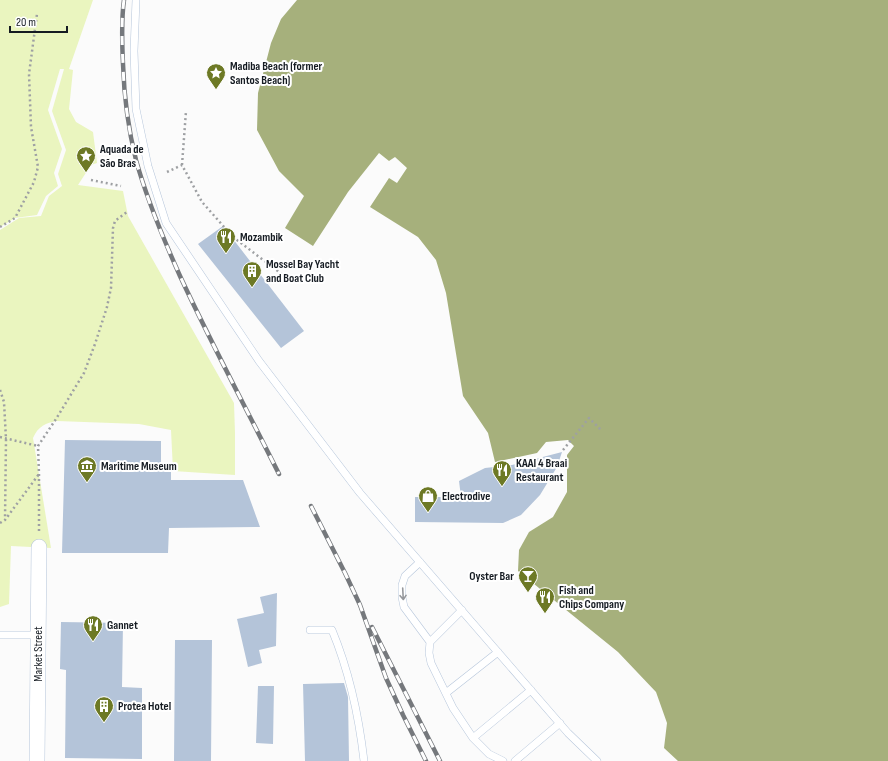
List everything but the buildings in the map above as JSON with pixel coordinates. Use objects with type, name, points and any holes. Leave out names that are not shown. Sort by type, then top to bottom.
[{"type":"street","name":"Market Street","points":[[37,761],[39,547]]},
{"type":"lane","points":[[136,0],[134,51],[136,109],[148,166],[166,222],[259,361],[360,493],[560,723],[597,761]]},
{"type":"lane","points":[[420,562],[405,576],[402,584],[402,597],[404,607],[430,642]]},
{"type":"lane","points":[[462,610],[430,642],[429,653],[431,663],[453,708],[473,738],[489,754],[503,761]]},
{"type":"lane","points":[[310,630],[332,630],[339,648],[360,728],[364,761]]},
{"type":"lane","points":[[0,635],[38,635]]},
{"type":"lane","points":[[446,693],[498,652]]},
{"type":"lane","points":[[473,738],[531,690]]},
{"type":"lane","points":[[515,761],[560,723]]},
{"type":"path","points":[[0,227],[15,218],[34,182],[38,167],[31,127],[29,74],[37,14]]},
{"type":"path","points":[[186,111],[182,165],[202,202],[233,236],[283,275]]},
{"type":"path","points":[[167,172],[182,165]]},
{"type":"path","points":[[91,180],[120,186]]},
{"type":"path","points":[[39,547],[38,446],[84,373],[90,359],[107,307],[111,288],[113,228],[115,221],[127,212]]},
{"type":"path","points":[[0,390],[4,402],[6,439],[5,520]]},
{"type":"path","points":[[564,450],[589,418],[601,430]]},
{"type":"path","points":[[0,437],[38,446]]},
{"type":"path","points":[[0,523],[5,520],[39,474]]},
{"type":"shaded area","points":[[0,0],[93,0],[69,69],[73,70],[69,109],[76,122],[93,132],[97,163],[91,165],[78,185],[123,191],[128,216],[234,403],[235,475],[173,471],[171,430],[139,424],[57,421],[43,426],[37,431],[33,438],[51,548],[11,546],[9,604],[0,607],[0,230],[19,218],[41,216],[49,196],[62,186],[58,174],[66,150],[52,111],[64,69],[60,69],[48,110],[62,149],[54,173],[58,186],[46,196],[37,215],[15,218],[0,227]]},
{"type":"shaded area","points":[[297,0],[888,0],[888,761],[678,761],[664,748],[667,723],[656,692],[618,652],[518,571],[519,550],[529,532],[553,517],[567,492],[567,455],[574,446],[568,440],[546,442],[537,453],[495,462],[488,433],[463,396],[446,293],[436,260],[418,237],[370,207],[389,178],[397,183],[407,168],[395,157],[389,161],[379,153],[348,192],[313,246],[285,228],[304,196],[279,171],[257,130],[258,93],[271,43],[281,19]]},
{"type":"railway","points":[[124,0],[122,40],[125,100],[133,148],[145,190],[180,276],[216,351],[279,474]]},
{"type":"railway","points":[[311,506],[360,605],[386,678],[426,761]]},
{"type":"railway","points":[[372,627],[440,761]]},
{"type":"place","name":"Madiba Beach (former Santos Beach)","points":[[216,90]]},
{"type":"place","name":"Aquada de São Bras","points":[[86,173]]},
{"type":"place","name":"Mozambik","points":[[226,254]]},
{"type":"place","name":"Mossel Bay Yacht and Boat Club","points":[[252,288]]},
{"type":"place","name":"Maritime Museum","points":[[87,483]]},
{"type":"place","name":"KAAI 4 Braai Restaurant","points":[[502,487]]},
{"type":"place","name":"Electrodive","points":[[428,513]]},
{"type":"place","name":"Oyster Bar","points":[[528,593]]},
{"type":"place","name":"Fish and Chips Company","points":[[545,614]]},
{"type":"place","name":"Gannet","points":[[93,642]]},
{"type":"place","name":"Protea Hotel","points":[[104,723]]}]
